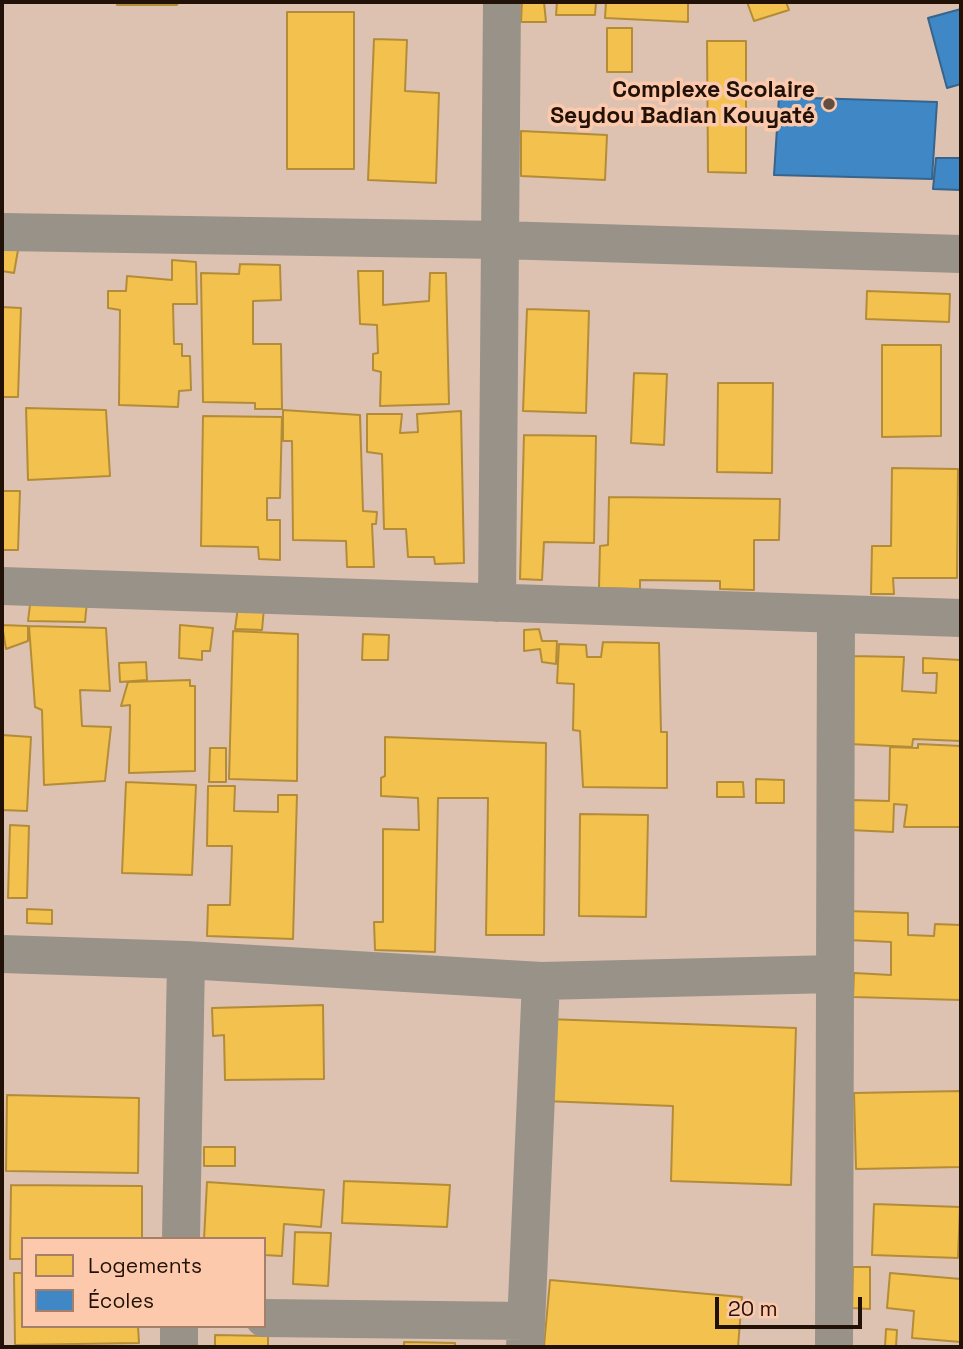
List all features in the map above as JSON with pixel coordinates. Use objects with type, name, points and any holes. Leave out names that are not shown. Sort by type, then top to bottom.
[{"type":"street","points":[[497,603],[502,2]]},
{"type":"street","points":[[2,232],[500,240],[961,254]]},
{"type":"street","points":[[2,586],[961,618]]},
{"type":"street","points":[[834,1347],[836,614]]},
{"type":"street","points":[[2,954],[186,961],[541,981],[835,974]]},
{"type":"street","points":[[181,1237],[186,961]]},
{"type":"street","points":[[266,1318],[526,1334],[541,981]]},
{"type":"street","points":[[179,1328],[179,1347]]},
{"type":"building: Logements","points":[[117,2],[178,2],[177,5],[117,5]]},
{"type":"building: Logements","points":[[522,2],[544,2],[546,22],[521,22]]},
{"type":"building: Logements","points":[[557,2],[596,2],[595,15],[556,15]]},
{"type":"building: Logements","points":[[606,2],[688,2],[688,22],[605,18]]},
{"type":"building: Logements","points":[[747,2],[786,2],[789,10],[754,21]]},
{"type":"building: Logements","points":[[287,12],[354,12],[354,169],[287,169]]},
{"type":"building: Logements","points":[[607,28],[632,28],[632,72],[607,72]]},
{"type":"building: Logements","points":[[374,39],[407,40],[405,91],[439,93],[436,183],[368,180]]},
{"type":"building: Logements","points":[[707,41],[746,41],[746,173],[708,172]]},
{"type":"building: Logements","points":[[521,131],[607,135],[605,180],[521,176]]},
{"type":"building: Logements","points":[[2,247],[18,250],[14,273],[2,271]]},
{"type":"building: Logements","points":[[172,260],[196,262],[197,304],[173,304],[174,344],[182,344],[182,356],[190,356],[191,390],[179,391],[178,407],[119,405],[120,310],[108,308],[108,291],[126,291],[127,276],[172,280]]},
{"type":"building: Logements","points":[[240,264],[280,265],[281,300],[253,301],[253,344],[281,344],[282,409],[255,409],[255,403],[203,402],[201,273],[239,274]]},
{"type":"building: Logements","points":[[358,271],[383,271],[383,305],[429,301],[430,273],[446,273],[449,404],[380,406],[381,372],[373,370],[373,354],[378,353],[377,325],[360,324]]},
{"type":"building: Logements","points":[[867,291],[950,294],[949,322],[866,319]]},
{"type":"building: Logements","points":[[2,307],[21,308],[18,397],[2,397]]},
{"type":"building: Logements","points":[[527,309],[589,311],[586,413],[523,411]]},
{"type":"building: Logements","points":[[882,345],[941,345],[941,436],[882,437]]},
{"type":"building: Logements","points":[[634,373],[667,374],[664,445],[631,443]]},
{"type":"building: Logements","points":[[718,383],[773,383],[772,473],[717,472]]},
{"type":"building: Logements","points":[[26,408],[106,410],[110,476],[28,480]]},
{"type":"building: Logements","points":[[283,410],[360,415],[363,511],[377,512],[376,524],[372,524],[374,567],[347,567],[346,541],[293,540],[292,441],[283,441]]},
{"type":"building: Logements","points":[[461,411],[464,563],[435,564],[434,557],[408,557],[406,529],[384,529],[382,454],[367,452],[367,414],[402,414],[400,433],[418,432],[417,414]]},
{"type":"building: Logements","points":[[203,416],[282,417],[280,498],[267,498],[267,520],[280,520],[280,560],[259,559],[258,547],[201,546]]},
{"type":"building: Logements","points":[[524,435],[596,436],[594,543],[544,542],[542,580],[520,579]]},
{"type":"building: Logements","points":[[892,468],[958,469],[957,578],[893,578],[894,594],[871,594],[872,546],[891,546]]},
{"type":"building: Logements","points":[[2,491],[20,491],[18,550],[2,550]]},
{"type":"building: Logements","points":[[609,497],[780,499],[779,540],[754,540],[754,590],[720,589],[720,581],[640,580],[640,589],[599,588],[600,546],[608,545]]},
{"type":"building: Logements","points":[[31,597],[87,601],[85,622],[28,621]]},
{"type":"building: Logements","points":[[238,607],[264,608],[262,630],[235,629]]},
{"type":"building: Logements","points":[[2,625],[28,626],[28,641],[6,649]]},
{"type":"building: Logements","points":[[180,625],[213,628],[210,651],[202,651],[202,660],[179,658]]},
{"type":"building: Logements","points":[[29,626],[106,628],[110,691],[80,690],[82,726],[111,727],[105,781],[44,785],[42,710],[35,707]]},
{"type":"building: Logements","points":[[539,629],[542,641],[557,641],[556,664],[542,662],[540,649],[524,651],[524,630]]},
{"type":"building: Logements","points":[[233,631],[298,634],[297,781],[229,779]]},
{"type":"building: Logements","points":[[363,634],[389,635],[388,660],[362,660]]},
{"type":"building: Logements","points":[[603,642],[659,643],[661,732],[667,732],[667,788],[583,787],[580,731],[573,730],[574,684],[557,683],[559,644],[586,645],[587,657],[601,657]]},
{"type":"building: Logements","points":[[852,656],[904,657],[902,691],[936,693],[937,673],[923,673],[923,658],[961,660],[961,741],[913,739],[912,747],[849,744]]},
{"type":"building: Logements","points":[[146,662],[147,680],[120,682],[119,663]]},
{"type":"building: Logements","points":[[190,680],[190,686],[195,686],[195,771],[129,773],[130,705],[121,706],[128,682]]},
{"type":"building: Logements","points":[[2,735],[31,737],[27,811],[2,810]]},
{"type":"building: Logements","points":[[385,737],[546,743],[544,935],[486,935],[488,798],[438,798],[435,952],[375,950],[374,922],[383,922],[383,829],[419,830],[418,798],[381,796],[381,778],[385,776]]},
{"type":"building: Logements","points":[[918,744],[961,746],[961,827],[904,827],[907,805],[894,804],[893,832],[849,830],[851,800],[889,801],[890,747],[918,748]]},
{"type":"building: Logements","points":[[210,748],[226,748],[226,782],[209,782]]},
{"type":"building: Logements","points":[[756,779],[784,780],[784,803],[756,803]]},
{"type":"building: Logements","points":[[126,782],[196,785],[192,875],[122,873]]},
{"type":"building: Logements","points":[[717,782],[743,782],[744,797],[717,797]]},
{"type":"building: Logements","points":[[208,786],[235,786],[234,811],[278,812],[278,795],[297,795],[293,939],[207,936],[208,905],[230,905],[232,846],[207,846]]},
{"type":"building: Logements","points":[[580,814],[648,815],[646,917],[579,916]]},
{"type":"building: Logements","points":[[10,825],[29,826],[27,898],[8,898]]},
{"type":"building: Logements","points":[[27,909],[52,910],[52,924],[27,923]]},
{"type":"building: Logements","points":[[848,911],[908,913],[908,935],[934,936],[935,924],[961,925],[961,1000],[853,997],[854,973],[891,975],[891,942],[847,940]]},
{"type":"building: Logements","points":[[323,1005],[324,1079],[225,1080],[224,1035],[213,1036],[212,1008]]},
{"type":"building: Logements","points":[[547,1019],[796,1028],[791,1185],[671,1181],[673,1106],[544,1101]]},
{"type":"building: Logements","points":[[961,1091],[961,1167],[856,1169],[854,1093]]},
{"type":"building: Logements","points":[[7,1095],[139,1098],[138,1173],[6,1171]]},
{"type":"building: Logements","points":[[204,1147],[235,1147],[235,1166],[204,1166]]},
{"type":"building: Logements","points":[[344,1181],[450,1185],[447,1227],[342,1223]]},
{"type":"building: Logements","points":[[207,1182],[324,1190],[321,1227],[284,1224],[282,1256],[266,1255],[266,1237],[204,1237]]},
{"type":"building: Logements","points":[[11,1185],[142,1186],[142,1237],[21,1237],[21,1259],[10,1259]]},
{"type":"building: Logements","points":[[874,1204],[960,1207],[958,1258],[872,1255]]},
{"type":"building: Logements","points":[[295,1232],[331,1233],[328,1286],[293,1284]]},
{"type":"building: Logements","points":[[853,1267],[870,1267],[870,1309],[852,1308]]},
{"type":"building: Logements","points":[[14,1273],[21,1273],[21,1328],[138,1328],[139,1343],[15,1345]]},
{"type":"building: Logements","points":[[890,1273],[961,1279],[961,1342],[912,1338],[914,1311],[887,1308]]},
{"type":"building: Logements","points":[[550,1280],[742,1297],[738,1347],[544,1346]]},
{"type":"building: Logements","points":[[886,1329],[897,1330],[896,1347],[885,1347]]},
{"type":"building: Logements","points":[[215,1335],[268,1336],[268,1347],[215,1347]]},
{"type":"building: Logements","points":[[404,1342],[455,1343],[455,1347],[404,1347]]},
{"type":"building: Écoles","points":[[961,9],[961,84],[947,88],[928,18]]},
{"type":"building: Écoles","points":[[779,97],[937,102],[932,179],[774,175]]},
{"type":"building: Écoles","points":[[936,158],[961,158],[961,190],[933,189]]},
{"type":"place","name":"Complexe Scolaire Seydou Badian Kouyaté","points":[[829,104]]}]
